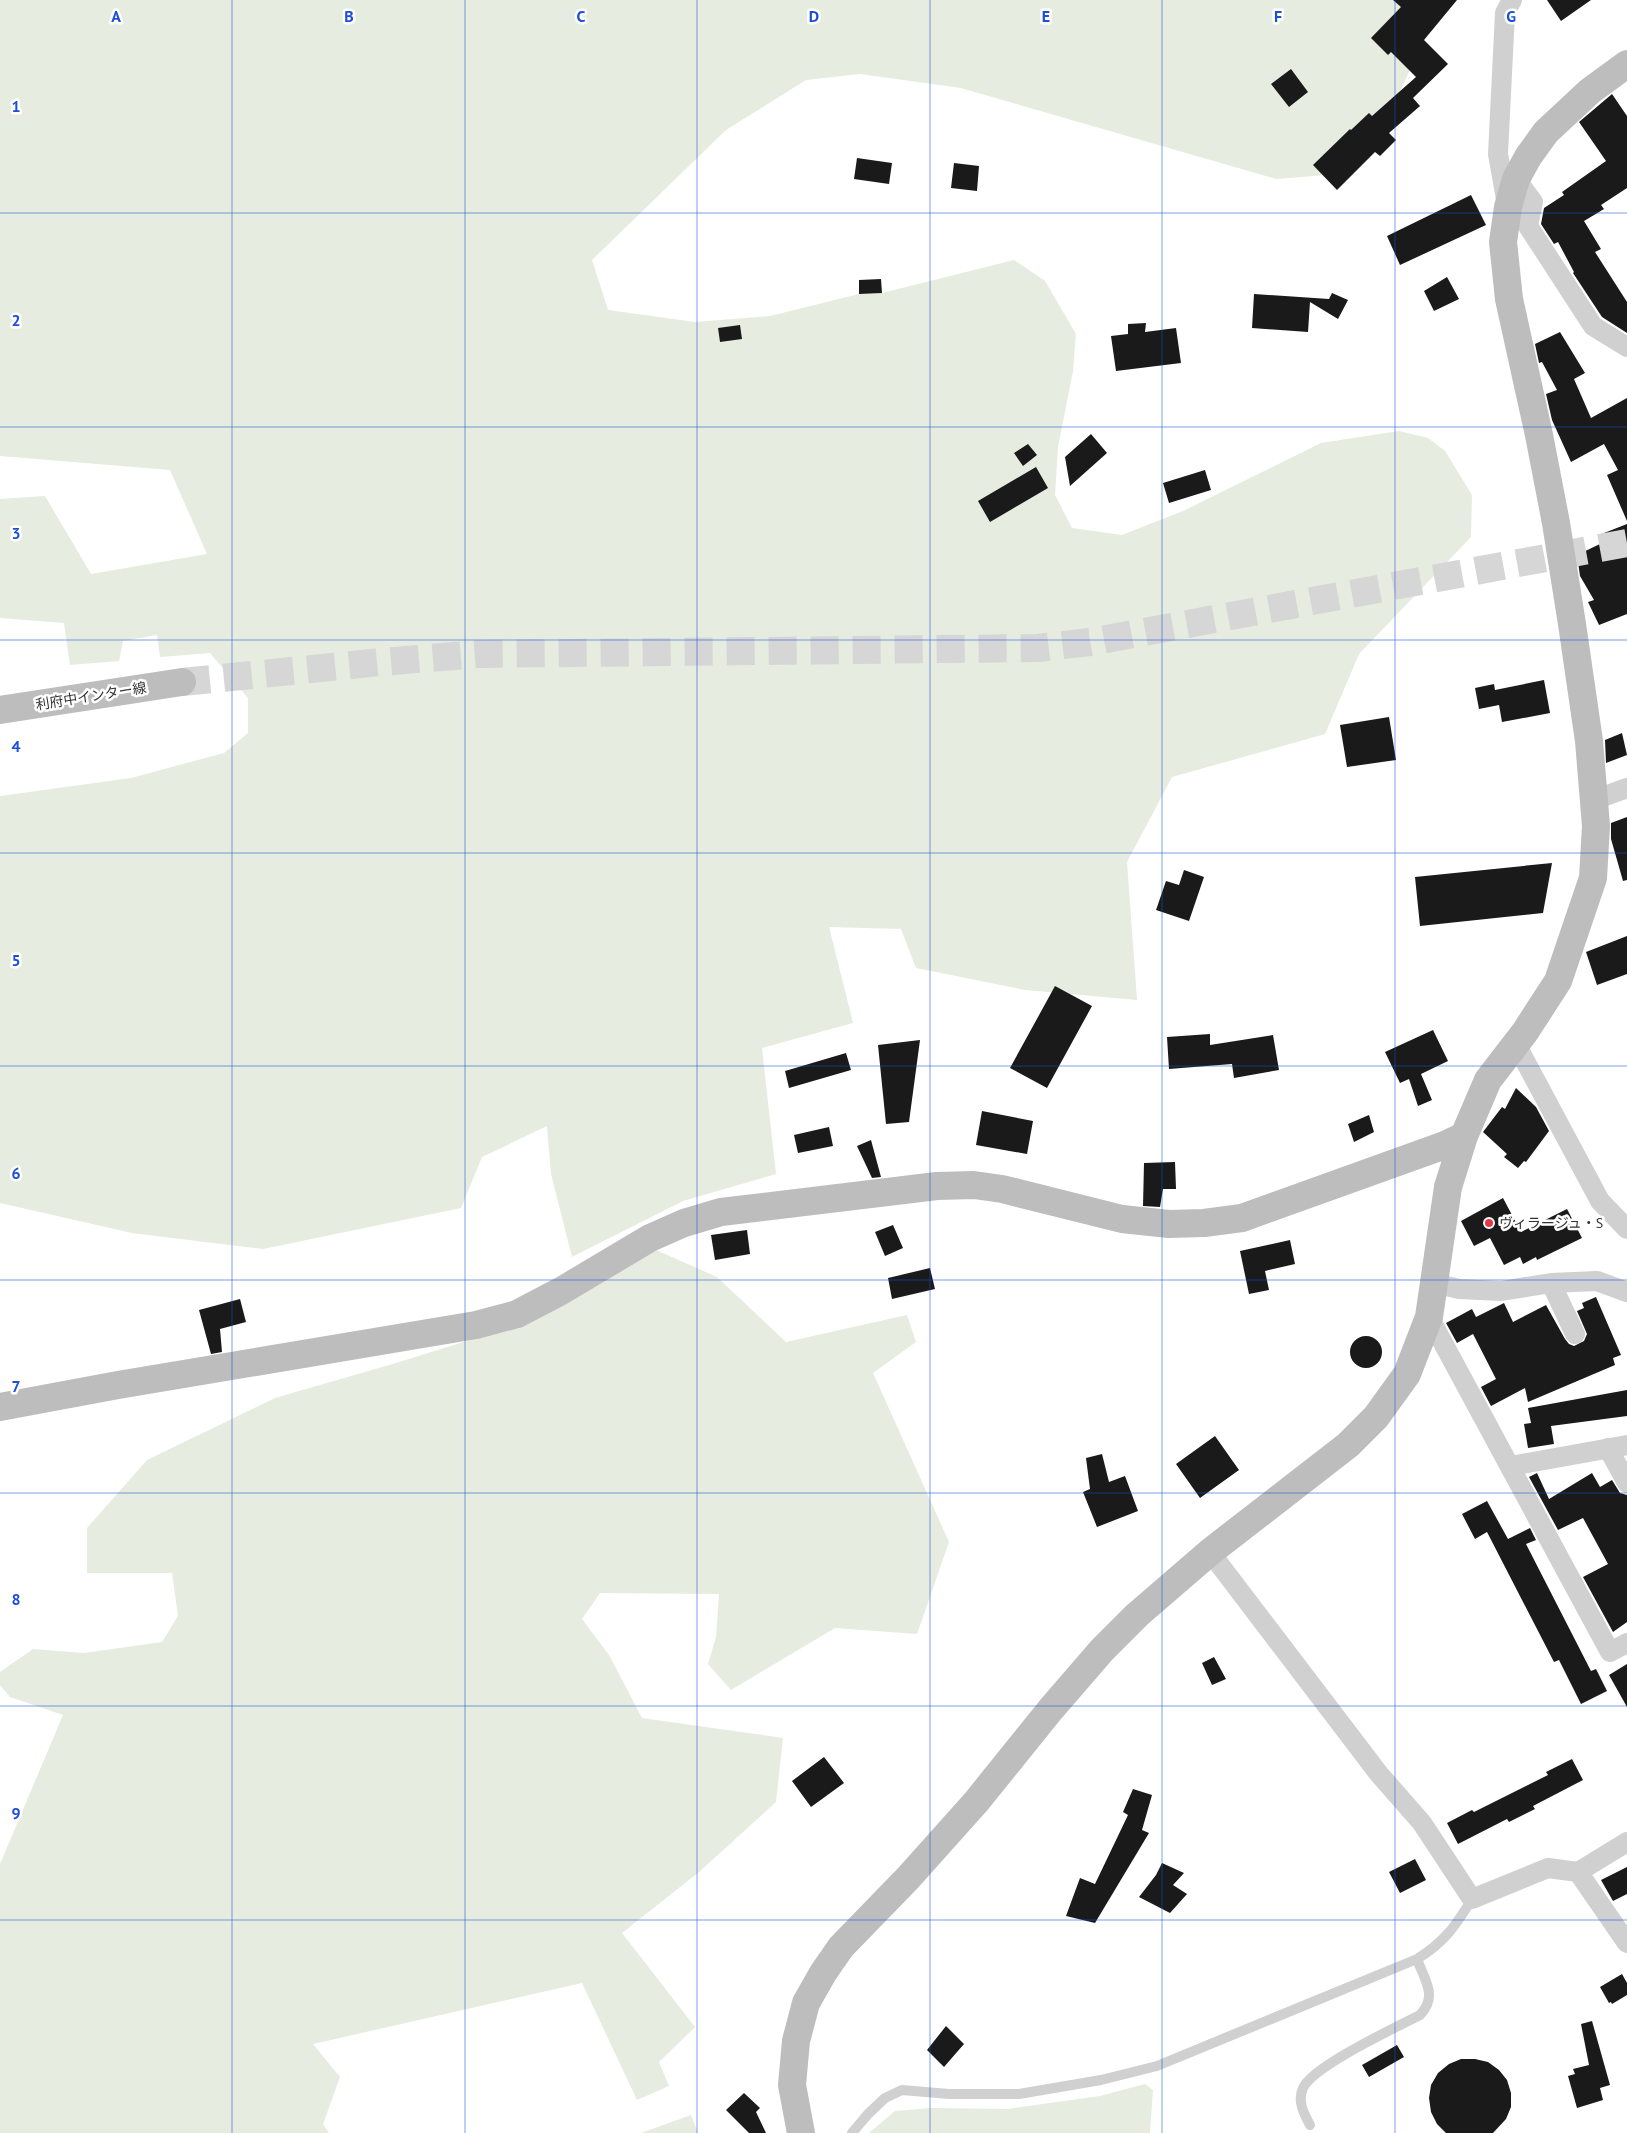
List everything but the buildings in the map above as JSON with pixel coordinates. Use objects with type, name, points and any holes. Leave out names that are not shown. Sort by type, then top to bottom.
[{"type":"street","points":[[1508,207],[1498,154],[1505,13],[1512,0]]},
{"type":"street","points":[[801,2133],[792,2085],[796,2041],[806,2003],[823,1973],[841,1948],[908,1878],[976,1802],[1051,1709],[1102,1650],[1137,1615],[1210,1552],[1348,1445],[1376,1417],[1407,1374],[1429,1317],[1448,1187],[1464,1136],[1488,1080],[1516,1044],[1558,981],[1594,878],[1596,826],[1589,741],[1556,523],[1506,280],[1503,242],[1508,207],[1516,180],[1528,157],[1546,132],[1590,91],[1627,64]]},
{"type":"street","points":[[1516,180],[1533,202],[1528,226],[1593,326],[1627,347]]},
{"type":"street","name":"利府中インター線","points":[[0,710],[182,682]]},
{"type":"street","points":[[1594,800],[1627,788]]},
{"type":"street","points":[[1516,1044],[1600,1201],[1627,1229]]},
{"type":"street","points":[[0,1408],[118,1385],[476,1325],[517,1314],[561,1291],[650,1238],[684,1223],[721,1212],[937,1186],[974,1185],[1002,1189],[1122,1219],[1169,1224],[1204,1223],[1242,1218],[1445,1145],[1464,1136]]},
{"type":"street","points":[[1434,1283],[1459,1288],[1501,1291],[1551,1283],[1597,1281],[1627,1292]]},
{"type":"street","points":[[1551,1283],[1575,1334]]},
{"type":"street","points":[[1429,1317],[1610,1652],[1627,1643]]},
{"type":"street","points":[[1511,1466],[1618,1446],[1627,1483]]},
{"type":"street","points":[[1210,1552],[1380,1774],[1422,1823],[1472,1899],[1548,1868],[1578,1872],[1627,1842]]},
{"type":"street","points":[[1578,1872],[1627,1943]]},
{"type":"lane","points":[[852,2133],[885,2098],[902,2090],[949,2094],[1019,2094],[1101,2080],[1157,2066],[1417,1959],[1436,1948],[1453,1929],[1472,1899]]},
{"type":"lane","points":[[1310,2125],[1300,2099],[1303,2088],[1312,2078],[1328,2066],[1420,2015],[1427,2007],[1430,1998],[1428,1987],[1417,1959]]},
{"type":"shaded area","points":[[0,0],[1436,0],[1435,13],[1400,92],[1326,175],[1276,179],[961,88],[860,74],[806,80],[726,130],[592,260],[608,310],[695,322],[770,316],[859,294],[882,293],[1014,260],[1045,281],[1076,334],[1073,371],[1058,447],[1055,495],[1072,528],[1122,535],[1183,511],[1321,443],[1399,431],[1428,438],[1445,451],[1472,495],[1471,537],[1359,654],[1325,734],[1172,777],[1127,862],[1137,1000],[1025,990],[916,968],[901,929],[829,927],[853,1023],[762,1048],[776,1174],[683,1201],[572,1257],[551,1174],[547,1126],[482,1157],[461,1208],[263,1249],[132,1233],[0,1203],[0,796],[131,778],[224,753],[248,733],[248,698],[210,653],[160,657],[157,635],[123,641],[119,661],[70,665],[64,623],[0,618],[0,499],[45,496],[91,574],[207,554],[170,470],[0,456]]},
{"type":"shaded area","points":[[656,1250],[717,1277],[786,1342],[907,1315],[916,1342],[873,1373],[949,1542],[917,1634],[835,1628],[731,1690],[708,1664],[716,1637],[719,1594],[600,1593],[582,1619],[609,1655],[642,1718],[783,1738],[776,1802],[699,1872],[622,1933],[695,2027],[659,2062],[669,2086],[637,2100],[582,1983],[313,2044],[340,2077],[323,2124],[329,2133],[0,2133],[0,1864],[63,1715],[10,1697],[0,1685],[0,1672],[33,1649],[84,1653],[162,1642],[178,1616],[172,1573],[87,1573],[87,1528],[147,1460],[275,1398],[524,1323]]},
{"type":"shaded area","points":[[1145,2084],[1153,2090],[1150,2133],[869,2133],[895,2111],[932,2108],[1007,2109],[1100,2096]]},
{"type":"shaded area","points":[[691,2115],[698,2133],[641,2133]]},
{"type":"tunnel","points":[[182,682],[478,654],[1038,648],[1090,642],[1627,543]]},
{"type":"place","name":"ヴィラージュ・S","points":[[1489,1223]]}]
